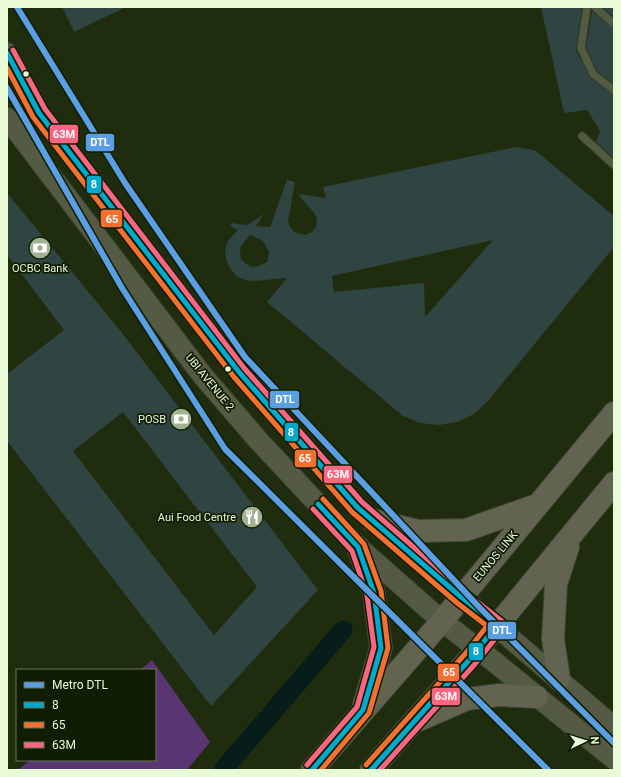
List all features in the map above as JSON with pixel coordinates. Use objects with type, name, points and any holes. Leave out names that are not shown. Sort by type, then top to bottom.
[{"type":"highway","name":"EUNOS LINK","points":[[312,770],[442,621],[614,414]]},
{"type":"highway","points":[[371,770],[478,649],[614,483]]},
{"type":"highway","points":[[372,520],[418,531],[466,530],[537,505]]},
{"type":"highway","points":[[558,679],[553,639],[556,584],[571,536]]},
{"type":"highway","points":[[358,547],[374,593],[381,648],[363,710]]},
{"type":"highway","points":[[413,723],[467,699],[499,695],[537,697]]},
{"type":"main road","points":[[7,53],[39,114],[239,372],[357,507],[461,597],[497,625],[614,727]]},
{"type":"main road","name":"UBI AVENUE 2","points":[[7,118],[203,376],[258,440],[358,547],[442,621],[614,759]]},
{"type":"lane","points":[[587,7],[581,48],[593,74],[614,90]]},
{"type":"lane","points":[[595,7],[614,24]]},
{"type":"lane","points":[[582,136],[614,165]]},
{"type":"shaded area","points":[[152,660],[210,742],[187,770],[18,770],[29,761],[156,761],[156,669],[141,669]]},
{"type":"building","points":[[62,7],[126,7],[74,32]]},
{"type":"building","points":[[541,7],[582,7],[576,50],[590,78],[614,95],[614,158],[596,142],[600,131],[587,110],[564,113]]},
{"type":"building","points":[[602,7],[614,7],[614,17]]},
{"type":"building","points":[[592,11],[614,29],[614,84],[597,71],[586,47]]},
{"type":"building","points":[[516,147],[534,150],[614,216],[614,247],[488,401],[474,414],[457,422],[439,425],[420,423],[403,416],[267,302],[287,278],[254,281],[245,280],[236,276],[226,259],[225,250],[228,241],[238,230],[230,226],[231,223],[247,225],[264,214],[256,226],[270,227],[287,180],[295,182],[288,221],[290,227],[294,232],[306,235],[312,232],[316,227],[317,220],[315,214],[298,194],[326,198],[323,187]],"holes":[[[250,235],[263,241],[269,252],[267,262],[252,267],[241,259],[240,253],[241,246]],[[493,240],[425,317],[424,283],[334,292],[332,276]]]},
{"type":"building","points":[[7,193],[119,329],[318,590],[211,706],[7,441],[7,374],[64,330],[7,255]],"holes":[[[123,412],[257,587],[214,635],[73,451]]]},
{"type":"waterway","points":[[223,770],[343,630]]},
{"type":"metro line","name":"DTL","points":[[17,7],[125,183],[245,357],[481,609],[614,743]]},
{"type":"metro line","name":"DTL","points":[[7,88],[122,288],[225,449],[548,770]]},
{"type":"transit line","name":"63M","points":[[13,50],[45,109],[244,368],[362,502],[465,592],[503,622],[503,629],[475,664],[380,770]]},
{"type":"transit line","name":"8","points":[[7,53],[39,113],[239,372],[357,507],[461,597],[497,625],[470,659],[371,770]]},
{"type":"transit line","name":"65","points":[[7,68],[33,117],[234,377],[352,512],[456,602],[487,626],[465,654],[366,765]]},
{"type":"transit line","name":"65","points":[[321,770],[369,713],[388,648],[381,591],[364,544],[323,499]]},
{"type":"transit line","name":"8","points":[[312,770],[363,710],[381,648],[374,593],[358,547],[318,504]]},
{"type":"transit line","name":"63M","points":[[307,765],[357,707],[374,647],[367,595],[352,551],[313,509]]},
{"type":"place","name":"OCBC Bank","points":[[40,248]]},
{"type":"place","name":"POSB","points":[[181,419]]},
{"type":"place","name":"Aui Food Centre","points":[[252,517]]}]
